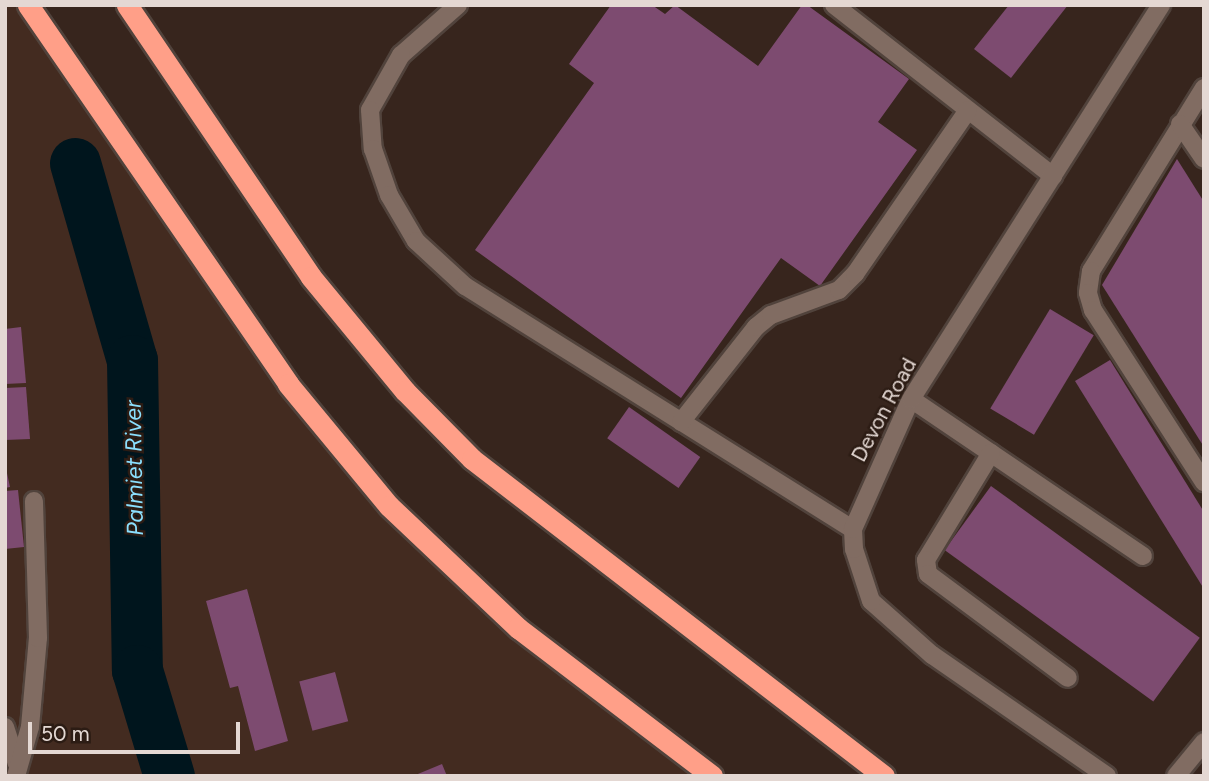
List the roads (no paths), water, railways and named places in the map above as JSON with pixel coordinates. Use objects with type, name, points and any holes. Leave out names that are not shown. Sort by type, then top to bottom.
[{"type":"highway","points":[[28,5],[288,384],[389,506],[518,628],[712,776]]},
{"type":"highway","points":[[127,5],[311,277],[405,391],[472,459],[884,776]]},
{"type":"street","points":[[458,5],[401,55],[370,110],[373,149],[389,195],[416,241],[444,271],[853,529],[854,549],[871,601],[932,655],[1107,776]]},
{"type":"street","points":[[834,5],[1053,176]]},
{"type":"street","name":"Devon Road","points":[[853,529],[911,399],[1157,7]]},
{"type":"street","points":[[1204,88],[1091,271],[1088,293],[1093,310],[1204,482]]},
{"type":"street","points":[[681,422],[756,327],[771,315],[839,290],[855,274],[968,110]]},
{"type":"street","points":[[1180,124],[1204,159]]},
{"type":"street","points":[[911,399],[1143,556]]},
{"type":"street","points":[[991,453],[926,560],[928,574],[1068,678]]},
{"type":"street","points":[[16,769],[30,727],[38,638],[34,501]]},
{"type":"street","points":[[5,727],[16,769]]},
{"type":"street","points":[[1176,776],[1204,742]]},
{"type":"waterway","name":"Palmiet River","points":[[75,163],[132,360],[137,670],[169,776]]}]
